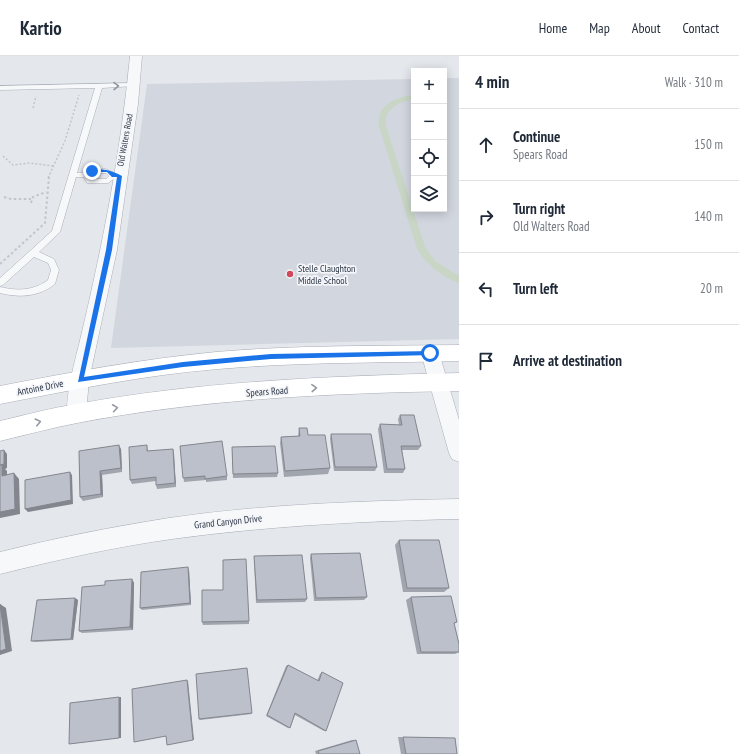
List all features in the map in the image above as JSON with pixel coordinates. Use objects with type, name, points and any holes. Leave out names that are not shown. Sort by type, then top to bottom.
[{"type":"main road","points":[[80,380],[183,364],[271,357],[459,353]]},
{"type":"main road","name":"Antoine Drive","points":[[0,395],[80,380]]},
{"type":"main road","name":"Spears Road","points":[[76,413],[188,397],[267,391],[449,383]]},
{"type":"main road","points":[[0,430],[76,413]]},
{"type":"street","name":"Old Walters Road","points":[[76,413],[80,380],[109,250],[116,176],[133,86],[136,56]]},
{"type":"street","points":[[430,353],[449,383],[459,453]]},
{"type":"street","name":"Grand Canyon Drive","points":[[0,563],[154,530],[243,519],[302,514],[459,509]]},
{"type":"lane","points":[[0,283],[56,232],[99,86]]},
{"type":"lane","points":[[0,88],[133,86]]},
{"type":"lane","points":[[73,175],[86,175],[90,181],[108,181],[116,176]]},
{"type":"lane","points":[[0,290],[11,293],[32,293],[48,286],[52,282],[55,270],[51,262],[33,252]]},
{"type":"path","points":[[33,108],[38,92]]},
{"type":"path","points":[[0,264],[44,223],[47,181],[72,123],[80,92]]},
{"type":"path","points":[[3,156],[13,165],[30,162],[54,166]]},
{"type":"path","points":[[31,203],[31,199],[36,194],[46,192]]},
{"type":"path","points":[[4,197],[11,199],[31,199]]},
{"type":"shaded area","name":"Stelle Claughton Middle School","points":[[447,78],[459,78],[459,339],[111,348],[147,84],[411,79],[411,212],[447,212]]},
{"type":"green space","points":[[411,95],[411,100],[393,107],[387,115],[386,126],[411,204],[411,212],[414,212],[425,247],[435,261],[459,276],[459,283],[446,277],[435,269],[425,260],[417,249],[379,126],[379,119],[384,107],[394,100]]},
{"type":"building","points":[[400,415],[414,415],[421,446],[401,446],[405,469],[387,469],[380,424],[402,425]]},
{"type":"building","points":[[299,428],[307,428],[308,435],[325,435],[330,468],[285,471],[281,437],[300,436]]},
{"type":"building","points":[[331,434],[371,434],[377,467],[335,467]]},
{"type":"building","points":[[222,441],[227,476],[205,479],[205,476],[183,478],[180,446]]},
{"type":"building","points":[[119,445],[121,468],[100,471],[101,494],[80,497],[79,451]]},
{"type":"building","points":[[147,445],[147,451],[173,449],[175,483],[156,485],[156,477],[130,480],[129,447]]},
{"type":"building","points":[[275,446],[278,473],[233,474],[232,447]]},
{"type":"building","points":[[4,450],[4,464],[0,465],[0,451]]},
{"type":"building","points":[[0,465],[2,465],[2,476],[14,473],[15,509],[0,512]]},
{"type":"building","points":[[70,472],[71,500],[25,509],[25,480]]},
{"type":"building","points":[[399,540],[439,540],[449,588],[407,588]]},
{"type":"building","points":[[360,553],[367,597],[316,598],[311,554]]},
{"type":"building","points":[[302,555],[307,599],[257,600],[254,556]]},
{"type":"building","points":[[246,559],[249,621],[202,622],[202,590],[223,590],[223,560]]},
{"type":"building","points":[[188,567],[190,603],[140,608],[141,572]]},
{"type":"building","points":[[132,579],[130,627],[79,631],[82,587],[105,585],[105,581]]},
{"type":"building","points":[[451,596],[457,622],[454,623],[459,644],[459,652],[421,652],[411,597]]},
{"type":"building","points":[[75,598],[71,639],[31,641],[37,600]]},
{"type":"building","points":[[0,604],[6,649],[0,651]]},
{"type":"building","points":[[288,665],[319,681],[322,672],[343,683],[326,731],[295,713],[290,728],[267,715]]},
{"type":"building","points":[[247,668],[252,713],[199,719],[196,674]]},
{"type":"building","points":[[187,680],[193,740],[167,745],[166,736],[134,742],[132,689]]},
{"type":"building","points":[[119,697],[119,738],[69,744],[70,703]]},
{"type":"building","points":[[403,737],[455,738],[457,754],[406,754]]},
{"type":"building","points":[[356,740],[360,754],[319,754],[318,751]]},
{"type":"place","name":"Stelle Claughton Middle School","points":[[290,274]]},
{"type":"route","points":[[92,171],[108,171],[113,176],[119,176],[109,250],[80,380],[183,364],[271,357],[430,353]]}]
